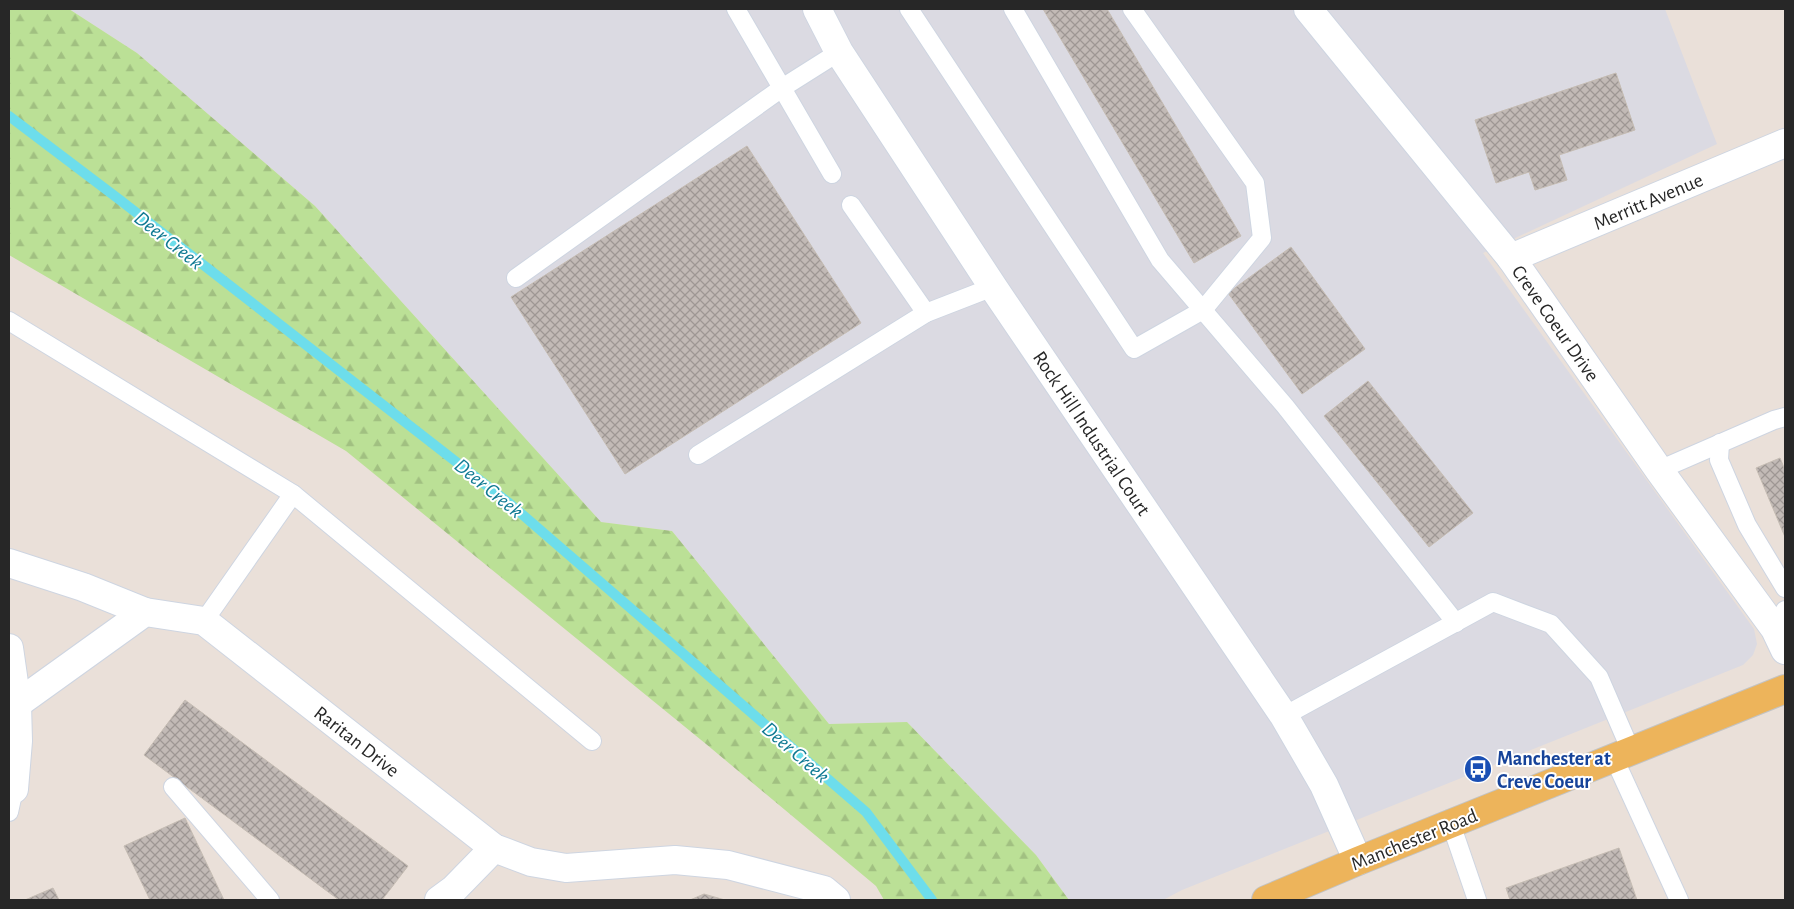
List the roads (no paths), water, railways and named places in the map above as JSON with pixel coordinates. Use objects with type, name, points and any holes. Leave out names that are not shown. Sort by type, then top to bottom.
[{"type":"main road","name":"Manchester Road","points":[[1266,900],[1785,689]]},
{"type":"street","name":"Rock Hill Industrial Court","points":[[816,9],[840,52],[993,287],[1284,716],[1324,785],[1358,861]]},
{"type":"street","name":"Creve Coeur Drive","points":[[1308,9],[1511,258],[1659,470],[1782,630]]},
{"type":"street","name":"Merritt Avenue","points":[[1511,258],[1785,143]]},
{"type":"street","name":"Raritan Drive","points":[[9,562],[127,603],[145,612],[204,621],[494,848],[531,862],[566,868],[675,860],[728,865],[824,890],[836,900]]},
{"type":"street","points":[[17,704],[145,612]]},
{"type":"street","points":[[9,648],[17,704],[18,741],[11,801]]},
{"type":"street","points":[[439,900],[454,889],[494,848]]},
{"type":"lane","points":[[736,9],[832,174]]},
{"type":"lane","points":[[909,9],[1134,349],[1203,310],[1262,238],[1255,183],[1132,9]]},
{"type":"lane","points":[[1013,9],[1160,260],[1285,406],[1456,623]]},
{"type":"lane","points":[[516,278],[782,88],[840,52]]},
{"type":"lane","points":[[851,205],[926,313]]},
{"type":"lane","points":[[698,455],[926,313],[993,287]]},
{"type":"lane","points":[[9,321],[293,494],[592,741]]},
{"type":"lane","points":[[1659,470],[1785,417]]},
{"type":"lane","points":[[1720,443],[1719,460],[1747,525],[1785,588]]},
{"type":"lane","points":[[204,621],[293,494]]},
{"type":"lane","points":[[1284,716],[1493,602],[1551,624],[1599,677],[1622,755],[1679,900]]},
{"type":"lane","points":[[173,787],[270,900]]},
{"type":"lane","points":[[1451,824],[1477,900]]},
{"type":"waterway","name":"Deer Creek","points":[[9,116],[120,200],[509,503],[866,812],[932,900]]},
{"type":"place","name":"Manchester at Creve Coeur","points":[[1478,769]]}]
